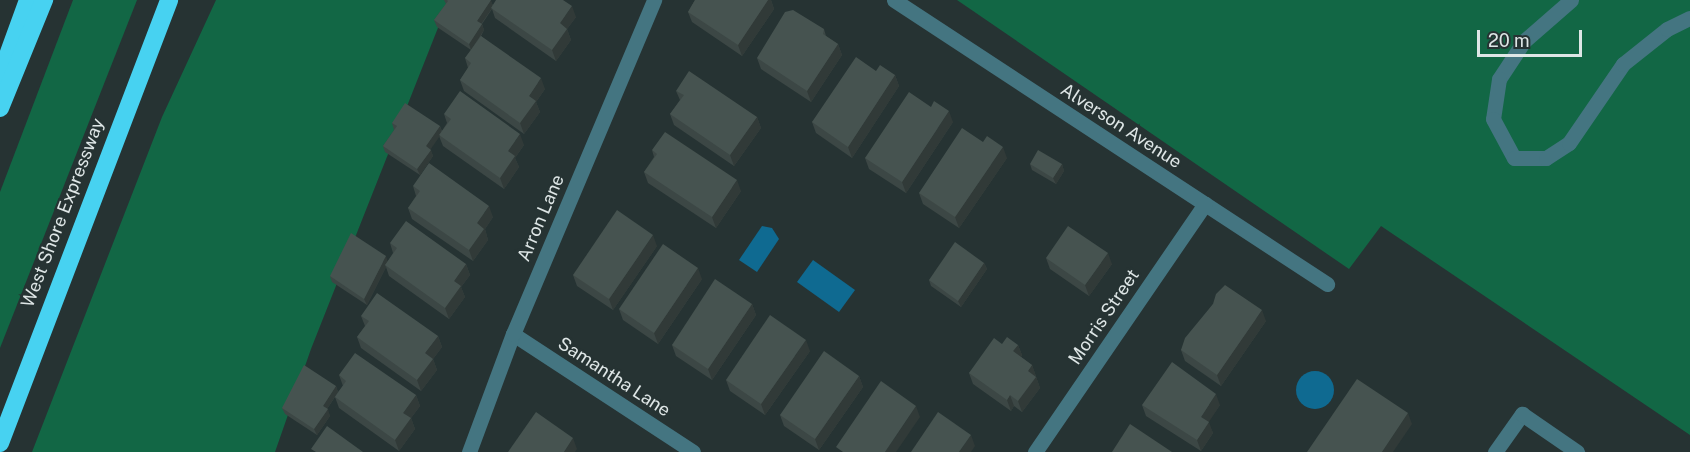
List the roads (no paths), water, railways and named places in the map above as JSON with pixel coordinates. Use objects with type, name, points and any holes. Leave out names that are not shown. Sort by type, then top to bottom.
[{"type":"highway","points":[[0,78],[28,0]]},
{"type":"highway","points":[[0,108],[44,0]]},
{"type":"highway","name":"West Shore Expressway","points":[[0,443],[26,366],[169,0]]},
{"type":"street","name":"Arron Lane","points":[[468,452],[513,334],[654,0]]},
{"type":"street","name":"Alverson Avenue","points":[[894,0],[1327,284]]},
{"type":"street","points":[[1571,0],[1524,40],[1499,80],[1493,119],[1514,158],[1546,158],[1569,143],[1623,64],[1667,29],[1690,18]]},
{"type":"street","name":"Morris Street","points":[[1035,452],[1204,204]]},
{"type":"street","name":"Samantha Lane","points":[[513,334],[693,452]]},
{"type":"street","points":[[1495,452],[1522,414],[1577,452]]},
{"type":"water","points":[[762,226],[772,228],[779,239],[757,272],[739,260]]},
{"type":"water","points":[[813,260],[855,290],[839,312],[797,282]]},
{"type":"water","points":[[1315,371],[1328,377],[1334,390],[1328,403],[1315,409],[1302,403],[1296,390],[1302,377]]}]
